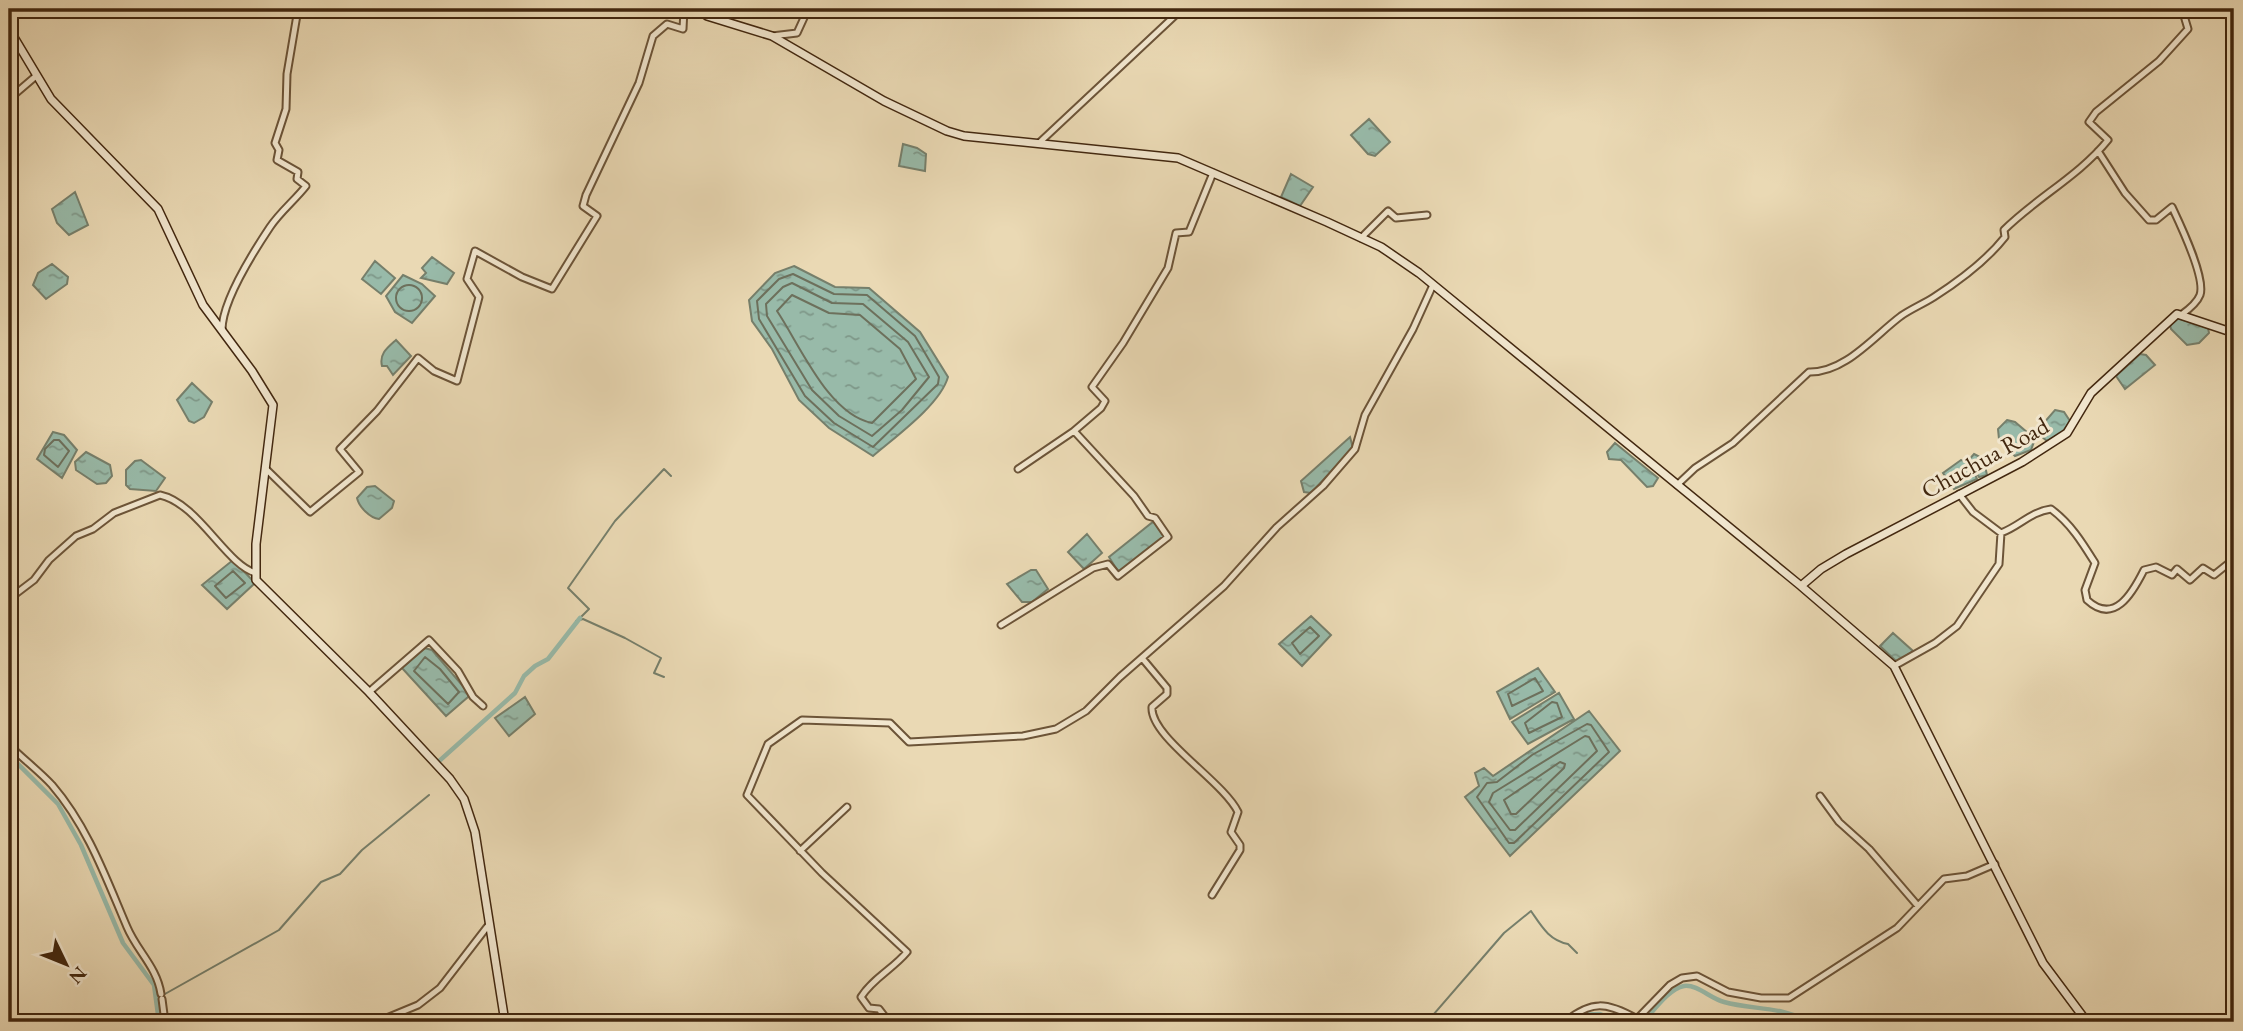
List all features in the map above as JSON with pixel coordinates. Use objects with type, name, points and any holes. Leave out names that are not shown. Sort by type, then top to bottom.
[{"type":"main road","points":[[697,9],[707,16],[772,36],[884,101],[947,131],[964,136],[1178,158],[1381,247],[1433,285],[1619,440],[1801,586],[1894,666],[2043,962],[2087,1022]]},
{"type":"main road","points":[[9,29],[36,76],[59,107],[158,209],[189,278],[273,405],[256,544],[256,580],[369,692],[450,779],[468,806],[475,832],[487,927],[505,1022]]},
{"type":"main road","name":"Chuchua Road","points":[[1801,586],[1821,569],[2058,441],[2072,428],[2091,393],[2177,314],[2181,315]]},
{"type":"main road","points":[[2181,315],[2234,333]]},
{"type":"street","points":[[222,330],[222,321],[242,274],[271,226],[306,186],[297,178],[298,172],[277,160],[279,150],[275,143],[286,109],[286,74],[298,9]]},
{"type":"street","points":[[266,469],[310,512],[359,472],[340,449],[377,411],[418,358],[434,371],[457,381],[479,297],[467,279],[475,251],[522,277],[552,289],[597,216],[583,206],[586,195],[639,83],[653,36],[667,24],[683,29],[684,9]]},
{"type":"street","points":[[772,36],[797,33],[808,9]]},
{"type":"street","points":[[1039,143],[1182,9]]},
{"type":"street","points":[[1677,485],[1695,468],[1733,443],[1809,372],[1825,372],[1970,271],[1996,248],[2005,237],[2004,230],[2017,216],[2098,151],[2108,139],[2089,122],[2096,112],[2177,44],[2188,29],[2182,9]]},
{"type":"street","points":[[9,99],[36,76]]},
{"type":"street","points":[[2098,151],[2125,192],[2149,220],[2156,220],[2172,207],[2187,237],[2202,286],[2197,300],[2181,315]]},
{"type":"street","points":[[1018,469],[1074,431],[1101,408],[1105,401],[1092,387],[1123,343],[1168,268],[1175,233],[1189,232],[1213,173]]},
{"type":"street","points":[[1361,238],[1388,211],[1396,218],[1427,215]]},
{"type":"street","points":[[889,1022],[879,1009],[869,1007],[861,997],[875,979],[897,964],[906,952],[800,851],[747,795],[768,744],[802,720],[890,723],[909,742],[1023,736],[1056,729],[1086,711],[1224,586],[1277,527],[1323,486],[1355,449],[1365,415],[1413,329],[1433,285]]},
{"type":"street","points":[[1002,625],[1093,568],[1108,564],[1118,576],[1168,537],[1155,518],[1148,516],[1134,496],[1074,431]]},
{"type":"street","points":[[1959,494],[1973,513],[2001,533]]},
{"type":"street","points":[[9,598],[34,580],[49,560],[76,536],[93,529],[114,513],[160,495],[168,497],[196,518],[242,566],[256,573]]},
{"type":"street","points":[[2001,533],[2012,529],[2035,511],[2051,509],[2073,526],[2079,541],[2095,562],[2085,590],[2087,600],[2101,610],[2109,611],[2126,599],[2144,570],[2156,567],[2172,575],[2177,569],[2190,580],[2203,568],[2214,575],[2234,559]]},
{"type":"street","points":[[1894,666],[1935,643],[1957,626],[1999,564],[2001,533]]},
{"type":"street","points":[[369,692],[429,640],[458,671],[473,697],[483,706]]},
{"type":"street","points":[[1142,658],[1167,688],[1167,694],[1152,707],[1154,718],[1174,745],[1221,788],[1238,811],[1231,832],[1241,845],[1240,850],[1212,895]]},
{"type":"street","points":[[9,745],[51,785],[83,829],[102,863],[127,928],[151,964],[162,996],[165,1022]]},
{"type":"street","points":[[1820,796],[1839,822],[1869,849],[1918,906]]},
{"type":"street","points":[[800,851],[847,807]]},
{"type":"street","points":[[1565,1022],[1581,1009],[1601,1005],[1620,1009],[1637,1018],[1670,985],[1682,978],[1698,976],[1739,994],[1789,998],[1898,928],[1944,879],[1967,876],[1995,864]]},
{"type":"street","points":[[377,1022],[418,1005],[440,988],[487,927]]},
{"type":"water","points":[[1369,119],[1390,142],[1375,156],[1368,154],[1351,135]]},
{"type":"water","points":[[903,144],[926,154],[925,171],[899,166]]},
{"type":"water","points":[[1291,174],[1313,187],[1300,206],[1281,197]]},
{"type":"water","points":[[75,192],[88,225],[69,235],[57,223],[52,209]]},
{"type":"water","points":[[432,257],[454,273],[447,284],[421,278],[426,273],[422,268]]},
{"type":"water","points":[[375,261],[395,278],[381,294],[362,279]]},
{"type":"water","points":[[52,264],[68,277],[67,284],[46,299],[33,285],[38,273]]},
{"type":"water","points":[[794,266],[835,287],[869,288],[920,332],[948,377],[927,409],[873,456],[829,428],[799,400],[772,349],[752,321],[749,300],[775,273]]},
{"type":"water","points":[[403,275],[422,284],[435,296],[412,323],[395,312],[386,296]]},
{"type":"water","points":[[2178,318],[2208,328],[2209,333],[2199,343],[2187,345],[2171,329],[2170,325]]},
{"type":"water","points":[[396,340],[411,356],[393,375],[387,366],[382,366],[382,358]]},
{"type":"water","points":[[2140,354],[2146,355],[2155,365],[2125,389],[2116,376]]},
{"type":"water","points":[[192,383],[212,402],[204,417],[194,423],[189,421],[177,400]]},
{"type":"water","points":[[2055,410],[2064,412],[2070,421],[2061,434],[2047,441],[2036,432]]},
{"type":"water","points":[[2007,420],[2015,422],[2035,439],[2031,450],[2015,456],[1999,439],[1998,429]]},
{"type":"water","points":[[53,432],[64,435],[77,450],[62,478],[37,459]]},
{"type":"water","points":[[1350,437],[1353,448],[1311,493],[1304,492],[1301,481]]},
{"type":"water","points":[[1615,443],[1658,478],[1653,486],[1647,487],[1621,460],[1609,459],[1607,452]]},
{"type":"water","points":[[86,452],[110,465],[112,476],[106,483],[97,484],[76,470],[75,462]]},
{"type":"water","points":[[1974,454],[1982,458],[1980,464],[1985,466],[1987,475],[1979,477],[1975,470],[1979,466],[1972,467],[1977,479],[1954,489],[1943,473],[1961,460],[1967,462]]},
{"type":"water","points":[[141,460],[165,478],[156,491],[130,489],[126,485],[126,470],[135,461]]},
{"type":"water","points":[[375,486],[394,501],[392,508],[379,519],[365,511],[357,498],[367,487]]},
{"type":"water","points":[[1154,521],[1165,537],[1119,573],[1109,557]]},
{"type":"water","points":[[1087,534],[1102,553],[1084,569],[1068,552]]},
{"type":"water","points":[[233,560],[255,583],[227,609],[202,585]]},
{"type":"water","points":[[1031,570],[1036,570],[1048,589],[1032,602],[1022,602],[1007,584]]},
{"type":"water","points":[[1311,616],[1331,635],[1302,666],[1279,644]]},
{"type":"water","points":[[1893,633],[1913,651],[1897,662],[1880,646]]},
{"type":"water","points":[[424,648],[432,650],[468,692],[468,697],[446,716],[402,668]]},
{"type":"water","points":[[1538,668],[1555,692],[1510,719],[1497,692]]},
{"type":"water","points":[[1559,693],[1574,719],[1528,744],[1512,722]]},
{"type":"water","points":[[525,697],[535,714],[509,736],[495,718]]},
{"type":"water","points":[[1589,711],[1620,751],[1510,856],[1465,797],[1479,786],[1475,773],[1484,768],[1493,776]]},
{"type":"waterway","points":[[580,618],[589,609],[568,588],[615,521],[664,469],[671,476]]},
{"type":"waterway","points":[[437,763],[515,693],[524,676],[548,659],[580,618]]},
{"type":"waterway","points":[[576,621],[583,619],[661,658],[654,673],[664,677]]},
{"type":"waterway","points":[[9,755],[58,804],[81,845],[123,943],[154,985],[159,1022]]},
{"type":"waterway","points":[[156,999],[279,930],[321,882],[340,874],[362,850],[429,795]]},
{"type":"waterway","points":[[1427,1022],[1504,933],[1531,911],[1551,936],[1568,944],[1577,953]]},
{"type":"waterway","points":[[1643,1022],[1672,991],[1684,986],[1699,989],[1724,1002],[1788,1013],[1808,1022]]},
{"type":"waterway","points":[[1576,1015],[1600,1014],[1618,1022]]}]
